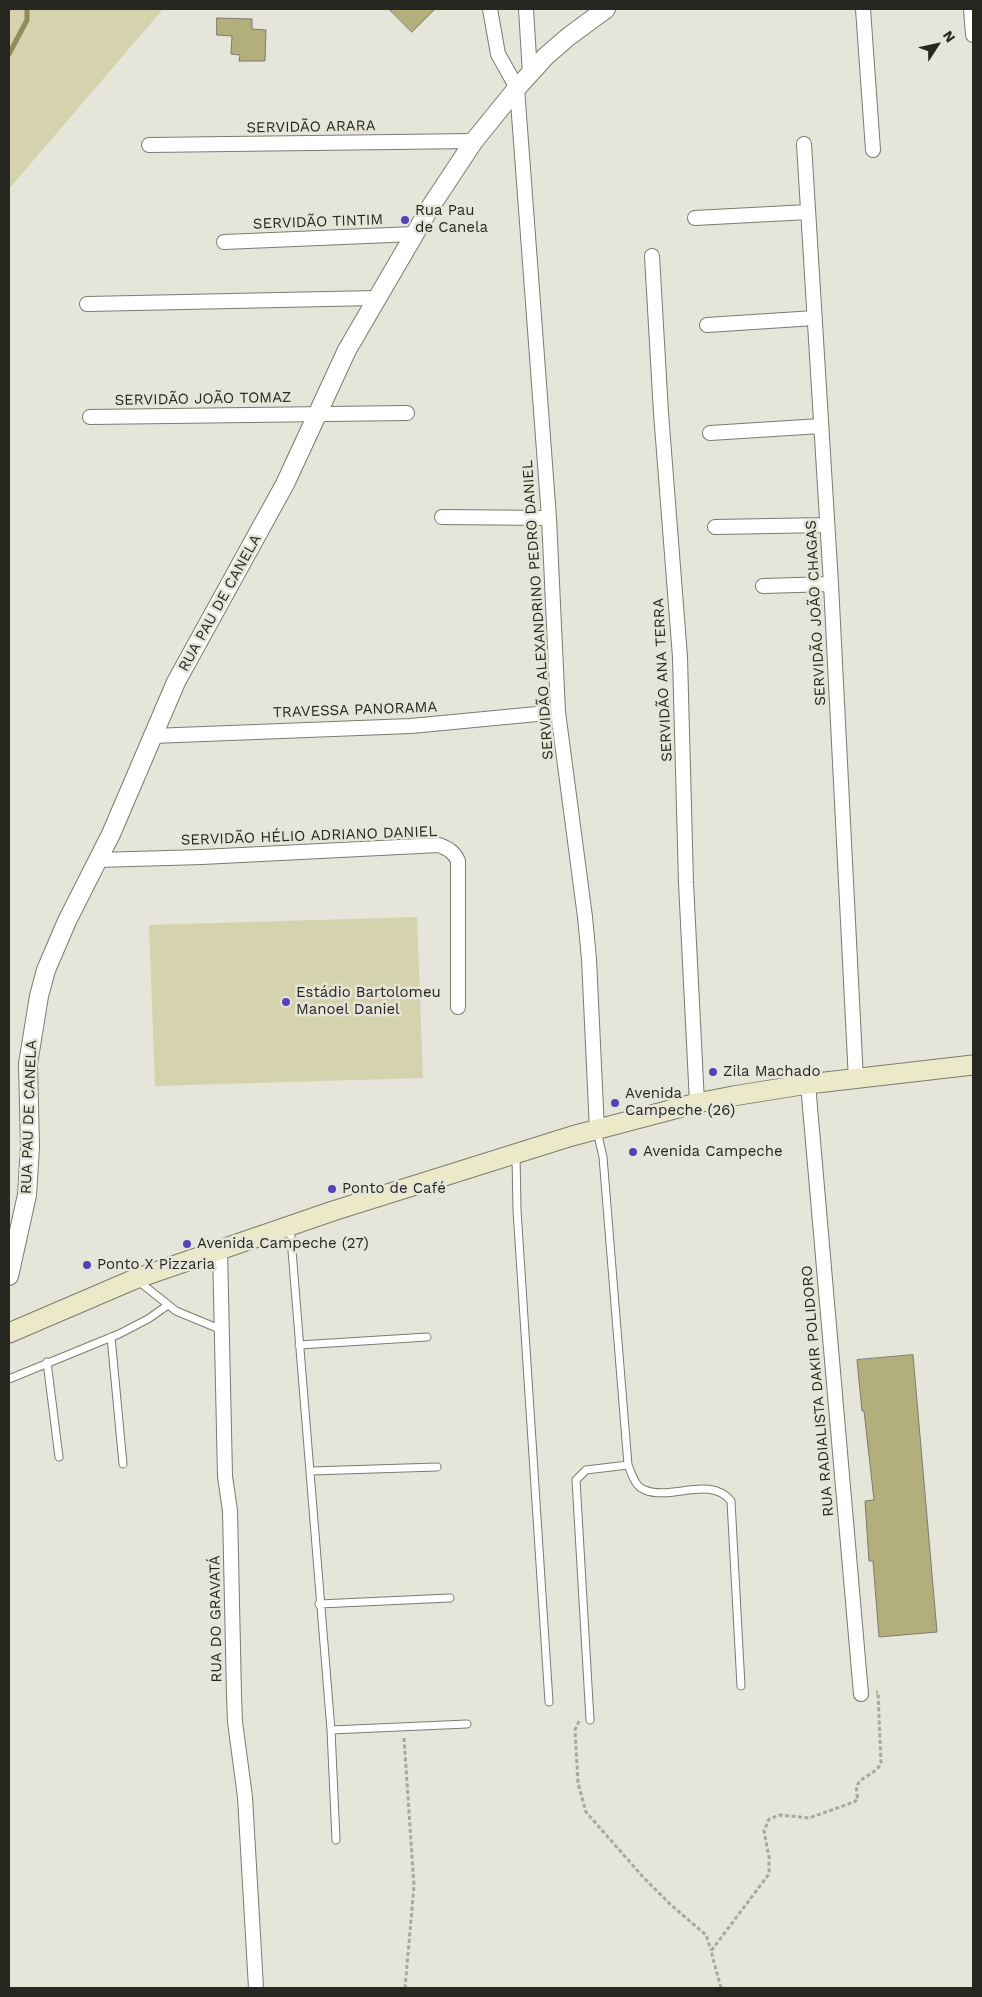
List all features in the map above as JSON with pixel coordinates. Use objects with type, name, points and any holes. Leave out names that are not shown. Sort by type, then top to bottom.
[{"type":"main road","points":[[9,1334],[85,1299],[135,1279],[220,1249],[516,1152],[697,1103],[808,1084],[856,1080],[973,1065]]},
{"type":"street","points":[[490,9],[498,54],[504,68],[517,88]]},
{"type":"street","points":[[526,9],[530,74]]},
{"type":"street","name":"RUA PAU DE CANELA","points":[[9,1276],[27,1195],[30,1146],[28,1064],[39,996],[46,970],[55,946],[111,834],[152,736],[188,658],[277,498],[347,350],[414,234],[474,141],[517,88],[546,56],[606,9]]},
{"type":"street","points":[[864,9],[873,150]]},
{"type":"street","points":[[971,9],[973,35]]},
{"type":"street","name":"SERVIDÃO ALEXANDRINO PEDRO DANIEL","points":[[517,88],[549,518],[558,712],[589,959],[597,1130]]},
{"type":"street","name":"SERVIDÃO ARARA","points":[[149,145],[474,141]]},
{"type":"street","name":"SERVIDÃO JOÃO CHAGAS","points":[[804,144],[831,584],[856,1080]]},
{"type":"street","points":[[695,218],[808,212]]},
{"type":"street","name":"SERVIDÃO TINTIM","points":[[224,242],[414,234]]},
{"type":"street","name":"SERVIDÃO ANA TERRA","points":[[652,256],[661,423],[680,656],[686,883],[697,1103]]},
{"type":"street","points":[[87,304],[376,298]]},
{"type":"street","points":[[707,325],[815,318]]},
{"type":"street","name":"SERVIDÃO JOÃO TOMAZ","points":[[90,417],[407,413]]},
{"type":"street","points":[[710,433],[821,426]]},
{"type":"street","points":[[442,517],[549,518]]},
{"type":"street","points":[[715,527],[827,525]]},
{"type":"street","points":[[764,586],[831,584]]},
{"type":"street","name":"TRAVESSA PANORAMA","points":[[152,736],[411,726],[558,712]]},
{"type":"street","name":"SERVIDÃO HÉLIO ADRIANO DANIEL","points":[[98,860],[439,846],[447,848],[454,853],[458,862],[458,1007]]},
{"type":"street","name":"RUA RADIALISTA DAKIR POLIDORO","points":[[808,1084],[861,1694]]},
{"type":"street","name":"RUA DO GRAVATÁ","points":[[220,1249],[225,1476],[230,1510],[235,1722],[245,1797],[256,1988]]},
{"type":"lane","points":[[597,1130],[603,1157],[628,1465],[635,1481],[644,1490],[657,1492],[714,1489],[725,1494],[731,1501],[741,1686]]},
{"type":"lane","points":[[516,1152],[516,1210],[549,1702]]},
{"type":"lane","points":[[290,1226],[311,1471],[319,1604],[331,1730],[336,1840]]},
{"type":"lane","points":[[135,1279],[176,1311],[222,1330]]},
{"type":"lane","points":[[9,1379],[111,1337],[148,1319],[168,1305]]},
{"type":"lane","points":[[111,1337],[123,1464]]},
{"type":"lane","points":[[300,1345],[427,1337]]},
{"type":"lane","points":[[47,1362],[59,1457]]},
{"type":"lane","points":[[590,1716],[576,1480],[586,1470],[628,1465]]},
{"type":"lane","points":[[311,1471],[437,1467]]},
{"type":"lane","points":[[319,1604],[450,1598]]},
{"type":"lane","points":[[331,1730],[467,1724]]},
{"type":"path","points":[[711,1951],[769,1874],[769,1857],[764,1831],[769,1819],[780,1815],[809,1818],[854,1802],[858,1799],[857,1785],[859,1782],[878,1769],[881,1763],[878,1692],[861,1694]]},
{"type":"path","points":[[590,1716],[578,1722],[575,1730],[578,1783],[586,1812],[643,1877],[706,1935],[721,1988]]},
{"type":"path","points":[[404,1728],[414,1886],[406,1988]]},
{"type":"shaded area","points":[[9,9],[163,9],[9,189]]},
{"type":"shaded area","name":"Estádio Bartolomeu Manoel Daniel","points":[[417,917],[423,1078],[155,1086],[149,925]]},
{"type":"building","points":[[389,9],[435,9],[412,32]]},
{"type":"building","points":[[217,18],[252,19],[252,29],[266,30],[265,61],[239,61],[240,55],[231,54],[232,36],[217,35]]},
{"type":"building","points":[[913,1355],[937,1632],[879,1637],[873,1561],[869,1561],[865,1501],[874,1500],[857,1360]]},
{"type":"waterway","points":[[9,54],[27,20],[27,9]]},
{"type":"place","name":"Rua Pau de Canela","points":[[405,220]]},
{"type":"place","name":"Estádio Bartolomeu Manoel Daniel","points":[[286,1002]]},
{"type":"place","name":"Zila Machado","points":[[713,1072]]},
{"type":"place","name":"Avenida Campeche (26)","points":[[615,1103]]},
{"type":"place","name":"Avenida Campeche","points":[[633,1152]]},
{"type":"place","name":"Ponto de Café","points":[[332,1189]]},
{"type":"place","name":"Avenida Campeche (27)","points":[[187,1244]]},
{"type":"place","name":"Ponto X Pizzaria","points":[[87,1265]]}]
